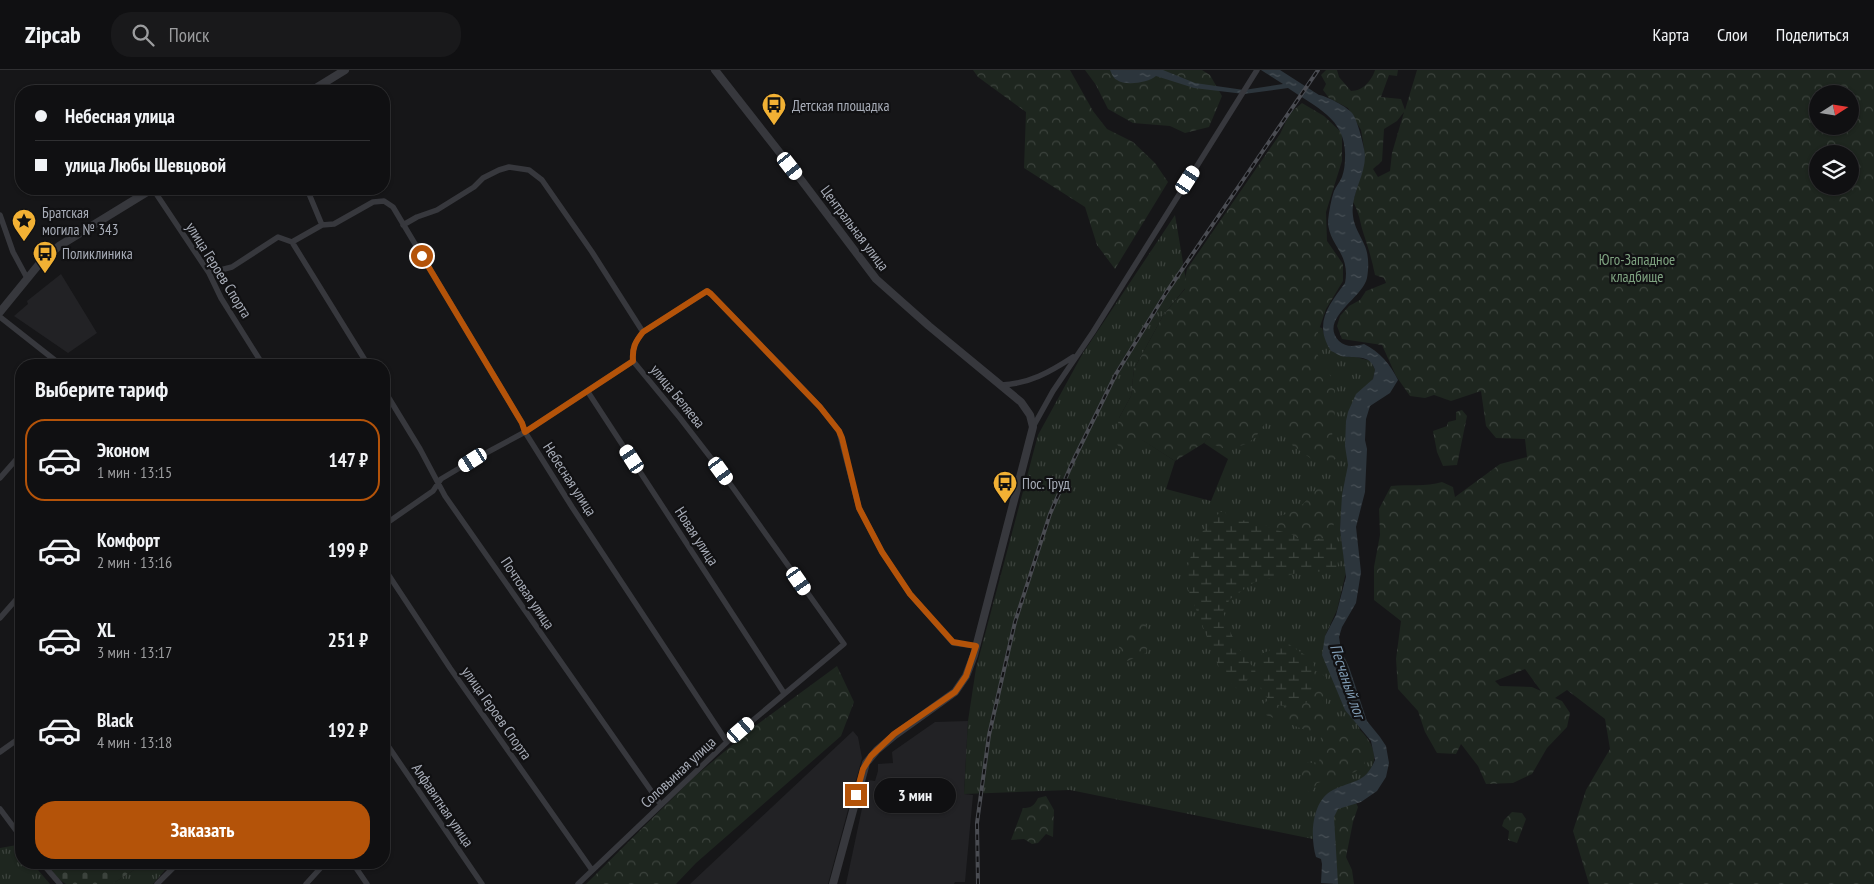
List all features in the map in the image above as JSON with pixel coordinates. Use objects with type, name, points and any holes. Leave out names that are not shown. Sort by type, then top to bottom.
[{"type":"street","points":[[321,85],[345,70]]},
{"type":"street","name":"Центральная улица","points":[[715,70],[876,279],[928,326],[1002,385],[1026,408],[1033,427]]},
{"type":"street","points":[[833,884],[866,763],[894,734],[955,692],[966,676],[976,646],[1033,427],[1076,355],[1093,332],[1257,70]]},
{"type":"street","points":[[403,225],[417,217],[438,210],[474,187],[483,178],[504,168],[518,167],[529,170],[542,180],[592,252],[643,332],[707,291],[820,407],[839,431],[859,508],[882,552],[910,594],[953,642],[976,646]]},
{"type":"street","points":[[0,312],[40,263],[59,246],[142,195]]},
{"type":"street","name":"улица Героев Спорта","points":[[156,195],[209,273],[221,298],[259,359]]},
{"type":"street","points":[[292,242],[322,225],[310,195]]},
{"type":"street","name":"Небесная улица","points":[[322,225],[334,224],[373,202],[384,201],[393,207],[522,423],[525,432],[572,507],[727,742]]},
{"type":"street","points":[[0,215],[13,252],[28,278]]},
{"type":"street","points":[[209,273],[232,267],[278,237],[292,242],[364,359]]},
{"type":"street","points":[[0,317],[53,359]]},
{"type":"street","name":"улица Беляева","points":[[643,332],[636,340],[632,350],[633,361],[715,464],[844,644]]},
{"type":"street","points":[[1002,385],[1026,382],[1051,371],[1076,355]]},
{"type":"street","points":[[390,521],[433,490],[441,479],[525,432],[633,361]]},
{"type":"street","name":"Новая улица","points":[[588,392],[784,693]]},
{"type":"street","name":"Почтовая улица","points":[[390,400],[420,449],[438,484],[661,805]]},
{"type":"street","points":[[0,478],[15,461]]},
{"type":"street","name":"улица Героев Спорта","points":[[390,577],[450,668],[592,870]]},
{"type":"street","points":[[0,618],[15,601]]},
{"type":"street","name":"Соловьиная улица","points":[[578,884],[727,742],[844,644]]},
{"type":"street","points":[[0,752],[15,741]]},
{"type":"street","name":"Алфавитная улица","points":[[390,749],[482,884]]},
{"type":"street","points":[[0,809],[15,828]]},
{"type":"street","points":[[47,869],[60,884]]},
{"type":"street","points":[[157,884],[172,869]]},
{"type":"street","points":[[306,884],[320,869]]},
{"type":"street","points":[[357,869],[367,884]]},
{"type":"shaded area","points":[[61,274],[97,333],[68,353],[14,316],[28,304],[27,301]]},
{"type":"shaded area","points":[[968,721],[964,794],[973,795],[965,882],[955,882],[954,884],[846,884],[868,780],[875,781],[878,764],[893,763],[892,752],[935,722]]},
{"type":"shaded area","points":[[853,731],[858,737],[862,758],[828,884],[690,884]]},
{"type":"green space","points":[[973,70],[1070,70],[1093,111],[1107,129],[1133,142],[1155,163],[1168,182],[1115,269],[1097,245],[1085,207],[1024,168],[1026,112],[978,77]]},
{"type":"green space","points":[[1085,70],[1202,70],[1210,75],[1222,96],[1209,127],[1185,133],[1170,126],[1133,123],[1108,109],[1096,85]]},
{"type":"green space","name":"Юго-Западное кладбище","points":[[1326,70],[1337,70],[1339,77],[1351,91],[1355,91],[1372,78],[1375,70],[1398,70],[1397,76],[1389,75],[1381,97],[1401,99],[1405,110],[1417,70],[1874,70],[1874,884],[1589,884],[1573,831],[1586,790],[1610,749],[1605,719],[1567,690],[1555,698],[1562,701],[1570,713],[1567,727],[1547,748],[1532,774],[1513,783],[1486,784],[1478,766],[1461,744],[1456,754],[1437,753],[1425,732],[1418,711],[1398,689],[1396,659],[1401,621],[1374,600],[1374,567],[1380,535],[1379,509],[1391,486],[1442,482],[1453,487],[1455,497],[1500,464],[1527,457],[1525,439],[1496,438],[1486,426],[1481,391],[1451,401],[1434,395],[1425,398],[1410,396],[1396,376],[1382,345],[1342,339],[1337,326],[1340,316],[1349,306],[1360,300],[1366,291],[1386,283],[1384,278],[1375,275],[1358,213],[1353,202],[1363,165],[1364,148],[1361,130],[1348,108],[1329,98],[1323,90],[1326,84],[1321,75]],"holes":[[[1404,112],[1392,153],[1390,171],[1378,177],[1373,169],[1382,161],[1384,129],[1397,121]],[[1525,669],[1541,691],[1532,687],[1500,686],[1495,681]]]},
{"type":"green space","points":[[1302,103],[1324,116],[1342,133],[1342,161],[1326,212],[1327,241],[1343,264],[1343,281],[1326,309],[1313,347],[1334,382],[1336,402],[1332,436],[1337,458],[1323,467],[1293,446],[1271,414],[1255,438],[1246,444],[1228,450],[1209,443],[1211,434],[1204,443],[1175,461],[1142,440],[1134,449],[1121,450],[1115,441],[1119,418],[1131,396],[1134,369],[1164,314],[1185,289],[1187,269],[1280,134],[1290,113]]},
{"type":"green space","points":[[1175,215],[1187,286],[1164,314],[1134,369],[1131,396],[1119,418],[1141,439],[1175,461],[1166,489],[1211,501],[1228,459],[1204,443],[1219,421],[1208,358],[1193,340],[1191,323],[1200,289],[1322,328],[1325,337],[1341,356],[1371,361],[1375,370],[1373,379],[1370,382],[1345,483],[1340,529],[1346,572],[1337,610],[1325,636],[1360,730],[1371,745],[1374,760],[1367,774],[1327,796],[1320,807],[1316,819],[1313,839],[1070,790],[964,794],[968,721],[976,668],[1038,435],[1083,353]]},
{"type":"green space","points":[[1462,410],[1467,416],[1457,465],[1443,466],[1437,452],[1433,431],[1447,426],[1448,422],[1456,420],[1456,412]]},
{"type":"green space","points":[[1321,485],[1334,490],[1334,521],[1328,537],[1311,550],[1305,553],[1258,520],[1283,515],[1298,509]]},
{"type":"green space","points":[[1220,512],[1225,512],[1232,521],[1258,520],[1270,528],[1293,535],[1305,543],[1316,539],[1334,537],[1337,546],[1338,571],[1302,571],[1287,576],[1261,580],[1253,583],[1230,599],[1223,611],[1225,619],[1240,649],[1255,669],[1256,677],[1253,683],[1248,678],[1244,689],[1239,690],[1220,670],[1188,589],[1188,566],[1196,539]]},
{"type":"green space","points":[[1139,620],[1147,626],[1146,653],[1125,662],[1115,637],[1131,633],[1134,621]]},
{"type":"green space","points":[[1287,643],[1314,661],[1313,684],[1308,702],[1292,708],[1274,704],[1262,693],[1257,675],[1263,671],[1261,654]]},
{"type":"green space","points":[[837,666],[854,702],[841,736],[696,863],[676,884],[586,884],[694,777],[755,726]]},
{"type":"green space","points":[[1311,668],[1326,677],[1326,717],[1344,727],[1361,743],[1365,764],[1355,772],[1317,783],[1311,794],[1304,788],[1300,761],[1319,764],[1321,736],[1266,715],[1263,704]]},
{"type":"green space","points":[[1046,796],[1054,810],[1053,837],[1046,834],[1038,843],[1032,844],[1024,839],[1011,840],[1023,808],[1034,805],[1038,798]]},
{"type":"green space","points":[[1352,802],[1356,803],[1358,807],[1346,857],[1352,870],[1354,884],[1333,884],[1333,807]]},
{"type":"green space","points":[[1512,812],[1522,813],[1526,819],[1517,843],[1508,840],[1509,831],[1502,826],[1504,820]]},
{"type":"green space","points":[[15,845],[15,869],[37,869],[50,884],[0,884],[0,848]]},
{"type":"green space","points":[[50,869],[136,869],[112,884],[66,884],[57,878]]},
{"type":"green space","points":[[136,869],[166,869],[153,884],[112,884]]},
{"type":"water","name":"Песчаный лог","points":[[1110,70],[1163,70],[1195,83],[1244,90],[1283,84],[1261,70],[1280,70],[1352,113],[1360,134],[1365,156],[1363,171],[1355,193],[1353,216],[1367,252],[1368,274],[1364,286],[1338,317],[1334,325],[1334,333],[1339,341],[1345,345],[1364,344],[1375,351],[1392,369],[1398,380],[1390,393],[1370,406],[1366,419],[1365,492],[1356,527],[1361,572],[1356,603],[1342,627],[1339,637],[1341,650],[1349,667],[1367,721],[1386,746],[1389,763],[1386,777],[1377,791],[1361,802],[1338,809],[1334,817],[1338,884],[1321,883],[1322,864],[1321,859],[1316,857],[1313,840],[1316,811],[1326,795],[1363,777],[1375,760],[1371,741],[1345,710],[1322,655],[1325,636],[1336,615],[1346,577],[1340,529],[1342,495],[1348,465],[1345,446],[1346,421],[1356,394],[1373,379],[1375,370],[1370,361],[1366,359],[1341,356],[1331,351],[1323,332],[1325,315],[1345,283],[1346,273],[1345,264],[1332,237],[1328,221],[1334,191],[1344,170],[1344,145],[1341,133],[1328,116],[1288,88],[1244,94],[1194,88],[1156,76],[1142,82],[1125,83],[1116,79]]},
{"type":"railway","points":[[978,884],[977,823],[989,735],[1015,622],[1050,514],[1074,459],[1116,374],[1166,293],[1318,70]]},
{"type":"place","name":"Детская площадка","points":[[774,126]]},
{"type":"place","name":"Братская могила № 343","points":[[24,242]]},
{"type":"place","name":"Поликлиника","points":[[45,274]]},
{"type":"place","name":"Пос. Труд","points":[[1005,504]]},
{"type":"route","points":[[422,256],[522,423],[525,432],[633,361],[632,350],[636,340],[643,332],[707,291],[820,407],[839,431],[842,438],[859,508],[882,552],[910,594],[953,642],[976,646],[966,676],[955,692],[894,734],[871,756],[863,769],[856,795]]}]
